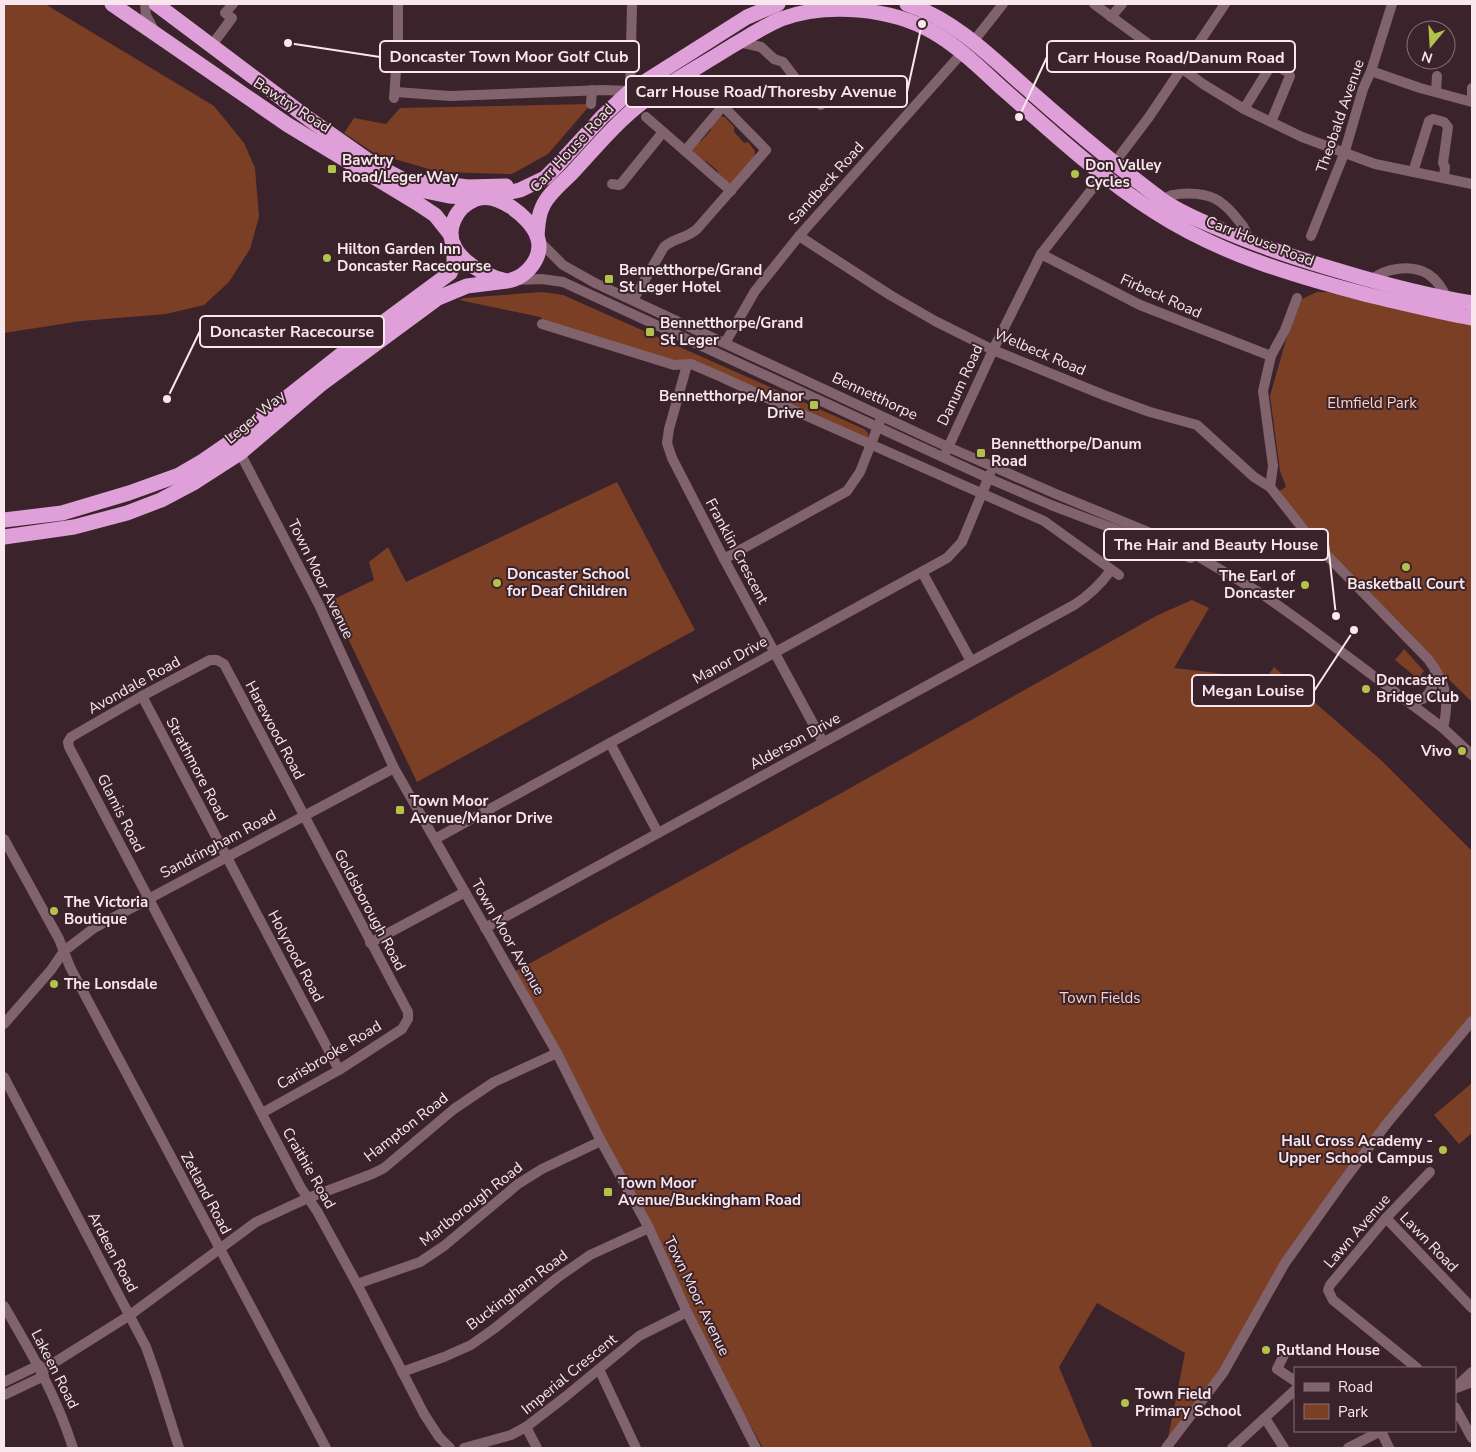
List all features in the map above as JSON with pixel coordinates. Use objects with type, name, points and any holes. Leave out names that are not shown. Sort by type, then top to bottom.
[{"type":"highway","name":"Bawtry Road","points":[[112,4],[288,125],[417,202],[435,215],[453,240]]},
{"type":"highway","name":"Bawtry Road","points":[[156,4],[316,124],[373,164],[425,191],[449,196],[482,197]]},
{"type":"highway","name":"Carr House Road","points":[[482,197],[520,190],[545,178],[630,90],[747,18],[778,4]]},
{"type":"highway","name":"Carr House Road","points":[[907,4],[945,21],[973,42],[1084,139],[1163,201],[1207,224],[1302,260],[1371,280],[1447,299],[1472,303]]},
{"type":"highway","name":"Carr House Road","points":[[537,238],[542,208],[554,192],[626,115],[647,98],[764,27],[781,19],[794,9],[812,12],[841,10],[886,14],[934,32],[962,53],[1103,175],[1156,213],[1228,250],[1311,280],[1408,305],[1472,318]]},
{"type":"highway","name":"Bawtry Road","points":[[373,164],[429,183],[468,187],[535,183]]},
{"type":"highway","points":[[482,197],[502,202],[516,210],[528,222],[537,238],[538,252],[528,271],[510,281],[490,277],[474,268],[462,257],[453,240],[452,226],[455,217],[464,206],[482,197]]},
{"type":"highway","name":"Leger Way","points":[[4,537],[74,527],[127,513],[161,500],[195,482],[358,341],[450,273],[454,264],[453,240]]},
{"type":"highway","name":"Leger Way","points":[[4,520],[62,513],[179,474],[236,447],[438,298],[467,286],[510,281]]},
{"type":"street","points":[[145,4],[146,15],[150,25],[159,36]]},
{"type":"street","points":[[212,45],[232,18],[225,13],[233,4]]},
{"type":"street","points":[[398,4],[395,96],[630,90],[647,98]]},
{"type":"street","points":[[630,90],[632,4]]},
{"type":"street","points":[[973,42],[1003,4]]},
{"type":"street","points":[[1094,4],[1203,84],[1244,109],[1310,141],[1375,164],[1472,184]]},
{"type":"street","points":[[1112,17],[1122,4]]},
{"type":"street","points":[[1121,154],[1149,117],[1225,4]]},
{"type":"street","name":"Theobald Avenue","points":[[1311,236],[1344,154],[1363,88],[1371,71],[1392,4]]},
{"type":"street","points":[[761,47],[764,27]]},
{"type":"street","points":[[740,42],[761,47],[774,59],[783,62],[796,79],[821,105]]},
{"type":"street","name":"Sandbeck Road","points":[[726,343],[755,290],[799,236],[962,53]]},
{"type":"street","points":[[1244,109],[1270,67],[1274,65],[1288,72],[1290,76],[1271,122]]},
{"type":"street","points":[[1371,71],[1472,102],[1472,88]]},
{"type":"street","points":[[1436,92],[1437,76]]},
{"type":"street","points":[[591,104],[592,90]]},
{"type":"street","points":[[633,300],[668,242],[690,235],[766,150],[723,106],[685,151]]},
{"type":"street","points":[[646,117],[731,191]]},
{"type":"street","points":[[1413,172],[1429,122],[1433,119],[1444,122],[1448,127],[1443,163],[1445,167],[1444,178]]},
{"type":"street","points":[[612,184],[621,184],[663,132]]},
{"type":"street","name":"Danum Road","points":[[943,457],[1041,254],[1103,175]]},
{"type":"street","name":"Carr House Road","points":[[1163,201],[1171,195],[1190,194],[1201,194],[1217,200],[1232,212],[1245,228],[1246,240]]},
{"type":"street","name":"Welbeck Road","points":[[799,236],[890,295],[935,321],[993,350],[1106,396],[1150,412],[1197,425],[1254,477],[1270,487],[1310,539],[1392,621],[1435,669],[1445,690],[1447,709],[1443,728]]},
{"type":"street","name":"Bennetthorpe","points":[[537,238],[563,265],[633,300],[948,447],[1056,494],[1175,542],[1262,594],[1443,728],[1472,755]]},
{"type":"street","name":"Firbeck Road","points":[[1041,254],[1140,305],[1272,356]]},
{"type":"street","name":"Bennetthorpe","points":[[510,281],[542,279],[563,282],[988,478],[1052,505],[1209,563]]},
{"type":"street","points":[[1270,487],[1273,466],[1263,391],[1272,356],[1285,330],[1297,298]]},
{"type":"street","points":[[542,324],[674,365],[691,364],[1044,521],[1052,505]]},
{"type":"street","name":"Franklin Crescent","points":[[687,365],[669,429],[667,443],[672,458],[724,559],[823,742]]},
{"type":"street","points":[[724,559],[847,491],[860,472],[882,416]]},
{"type":"street","name":"Town Moor Avenue","points":[[236,447],[319,605],[394,768],[558,1053],[601,1141],[649,1228],[687,1312],[756,1448]]},
{"type":"street","name":"Manor Drive","points":[[436,839],[946,558],[962,542],[993,466]]},
{"type":"street","name":"Alderson Drive","points":[[485,928],[1086,598],[1115,572],[1044,521]]},
{"type":"street","points":[[922,572],[971,661]]},
{"type":"street","name":"Avondale Road","points":[[68,742],[71,737],[142,696],[210,660],[217,660]]},
{"type":"street","name":"Harewood Road","points":[[217,660],[224,664],[304,816]]},
{"type":"street","points":[[1407,701],[1420,700],[1427,695],[1433,687],[1435,669]]},
{"type":"street","name":"Strathmore Road","points":[[142,696],[226,856]]},
{"type":"street","name":"Glamis Road","points":[[68,742],[148,898]]},
{"type":"street","points":[[610,742],[658,833]]},
{"type":"street","name":"Sandringham Road","points":[[4,1024],[64,951],[102,923],[394,768]]},
{"type":"street","name":"Goldsborough Road","points":[[304,816],[408,1012],[408,1019]]},
{"type":"street","name":"Zetland Road","points":[[4,839],[218,1248],[326,1448]]},
{"type":"street","name":"Holyrood Road","points":[[226,856],[339,1070]]},
{"type":"street","points":[[370,943],[465,892]]},
{"type":"street","name":"Craithie Road","points":[[148,898],[301,1188],[357,1284],[424,1414],[439,1437],[450,1448]]},
{"type":"street","name":"Carisbrooke Road","points":[[262,1112],[339,1070],[402,1029],[408,1019]]},
{"type":"street","points":[[1166,1448],[1223,1374],[1285,1263],[1342,1183],[1388,1122],[1472,1021]]},
{"type":"street","name":"Hampton Road","points":[[41,1371],[130,1315],[218,1248],[256,1222],[308,1198],[384,1168],[454,1109],[494,1082],[558,1053]]},
{"type":"street","name":"Ardeen Road","points":[[4,1077],[146,1346],[179,1448]]},
{"type":"street","name":"Marlborough Road","points":[[357,1284],[420,1262],[444,1246],[518,1184],[542,1169],[601,1141]]},
{"type":"street","name":"Lawn Avenue","points":[[1416,1367],[1333,1300],[1328,1290],[1330,1285],[1386,1218],[1430,1172]]},
{"type":"street","name":"Lawn Road","points":[[1386,1218],[1472,1308]]},
{"type":"street","name":"Buckingham Road","points":[[402,1372],[471,1345],[557,1278],[590,1255],[649,1228]]},
{"type":"street","name":"Lakeen Road","points":[[4,1306],[41,1371],[60,1411],[73,1448]]},
{"type":"street","name":"Imperial Crescent","points":[[464,1448],[511,1435],[526,1427],[566,1397],[638,1336],[687,1312]]},
{"type":"street","points":[[1284,1355],[1277,1369],[1294,1380]]},
{"type":"street","points":[[599,1369],[636,1448]]},
{"type":"street","points":[[4,1382],[41,1371]]},
{"type":"street","points":[[4,1395],[41,1371]]},
{"type":"street","points":[[1456,1387],[1472,1372]]},
{"type":"street","points":[[1456,1388],[1472,1382]]},
{"type":"street","points":[[1232,1448],[1294,1391]]},
{"type":"street","points":[[1456,1409],[1472,1438]]},
{"type":"street","points":[[1265,1418],[1284,1448]]},
{"type":"street","points":[[526,1427],[537,1448]]},
{"type":"street","points":[[1348,1448],[1379,1432]]},
{"type":"street","points":[[1381,1432],[1389,1448]]},
{"type":"green space","points":[[4,4],[45,4],[214,106],[244,143],[255,168],[259,217],[250,249],[229,282],[204,305],[166,314],[81,321],[4,333]]},
{"type":"green space","points":[[591,104],[548,154],[512,174],[439,172],[374,153],[344,133],[354,118],[386,124],[400,108]]},
{"type":"green space","points":[[718,116],[725,117],[734,127],[734,132],[744,143],[748,142],[755,151],[754,162],[734,183],[727,183],[717,176],[718,171],[706,161],[702,163],[690,150],[697,141],[701,141],[711,130],[711,125]]},
{"type":"green space","points":[[542,292],[563,295],[864,429],[868,433],[868,439],[679,363],[548,323],[540,317],[459,300],[464,298]]},
{"type":"green space","name":"Elmfield Park","points":[[1317,292],[1359,293],[1472,318],[1472,702],[1428,659],[1276,493],[1286,487],[1280,471],[1270,396],[1286,340],[1302,299]]},
{"type":"green space","points":[[617,482],[695,630],[417,782],[330,601],[374,580],[369,562],[388,547],[406,582]]},
{"type":"green space","name":"Town Fields","points":[[1192,600],[1209,608],[1174,668],[1225,674],[1252,697],[1274,667],[1382,761],[1472,851],[1472,1021],[1285,1263],[1223,1373],[1166,1448],[1185,1353],[1097,1303],[1059,1367],[1093,1448],[763,1448],[687,1312],[514,972],[845,791],[1158,615]]},
{"type":"green space","points":[[1404,649],[1424,671],[1418,679],[1395,660]]},
{"type":"green space","points":[[1472,1083],[1472,1133],[1459,1144],[1434,1115]]},
{"type":"place","name":"Carr House Road/Thoresby Avenue","points":[[922,24]]},
{"type":"place","name":"Doncaster Town Moor Golf Club","points":[[288,43]]},
{"type":"place","name":"Carr House Road/Danum Road","points":[[1019,117]]},
{"type":"place","name":"Bawtry Road/Leger Way","points":[[332,169]]},
{"type":"place","name":"Don Valley Cycles","points":[[1075,174]]},
{"type":"place","name":"Hilton Garden Inn Doncaster Racecourse","points":[[327,258]]},
{"type":"place","name":"Bennetthorpe/Grand St Leger Hotel","points":[[609,279]]},
{"type":"place","name":"Bennetthorpe/Grand St Leger","points":[[650,332]]},
{"type":"place","name":"Doncaster Racecourse","points":[[167,399]]},
{"type":"place","name":"Bennetthorpe/Manor Drive","points":[[814,405]]},
{"type":"place","name":"Bennetthorpe/Danum Road","points":[[981,453]]},
{"type":"place","name":"Basketball Court","points":[[1406,567]]},
{"type":"place","name":"Doncaster School for Deaf Children","points":[[497,583]]},
{"type":"place","name":"The Earl of Doncaster","points":[[1305,585]]},
{"type":"place","name":"The Hair and Beauty House","points":[[1336,616]]},
{"type":"place","name":"Megan Louise","points":[[1354,630]]},
{"type":"place","name":"Doncaster Bridge Club","points":[[1366,689]]},
{"type":"place","name":"Vivo","points":[[1462,751]]},
{"type":"place","name":"Town Moor Avenue/Manor Drive","points":[[400,810]]},
{"type":"place","name":"The Victoria Boutique","points":[[54,911]]},
{"type":"place","name":"The Lonsdale","points":[[54,984]]},
{"type":"place","name":"Hall Cross Academy - Upper School Campus","points":[[1443,1150]]},
{"type":"place","name":"Town Moor Avenue/Buckingham Road","points":[[608,1192]]},
{"type":"place","name":"Rutland House","points":[[1266,1350]]},
{"type":"place","name":"Town Field Primary School","points":[[1125,1403]]}]
